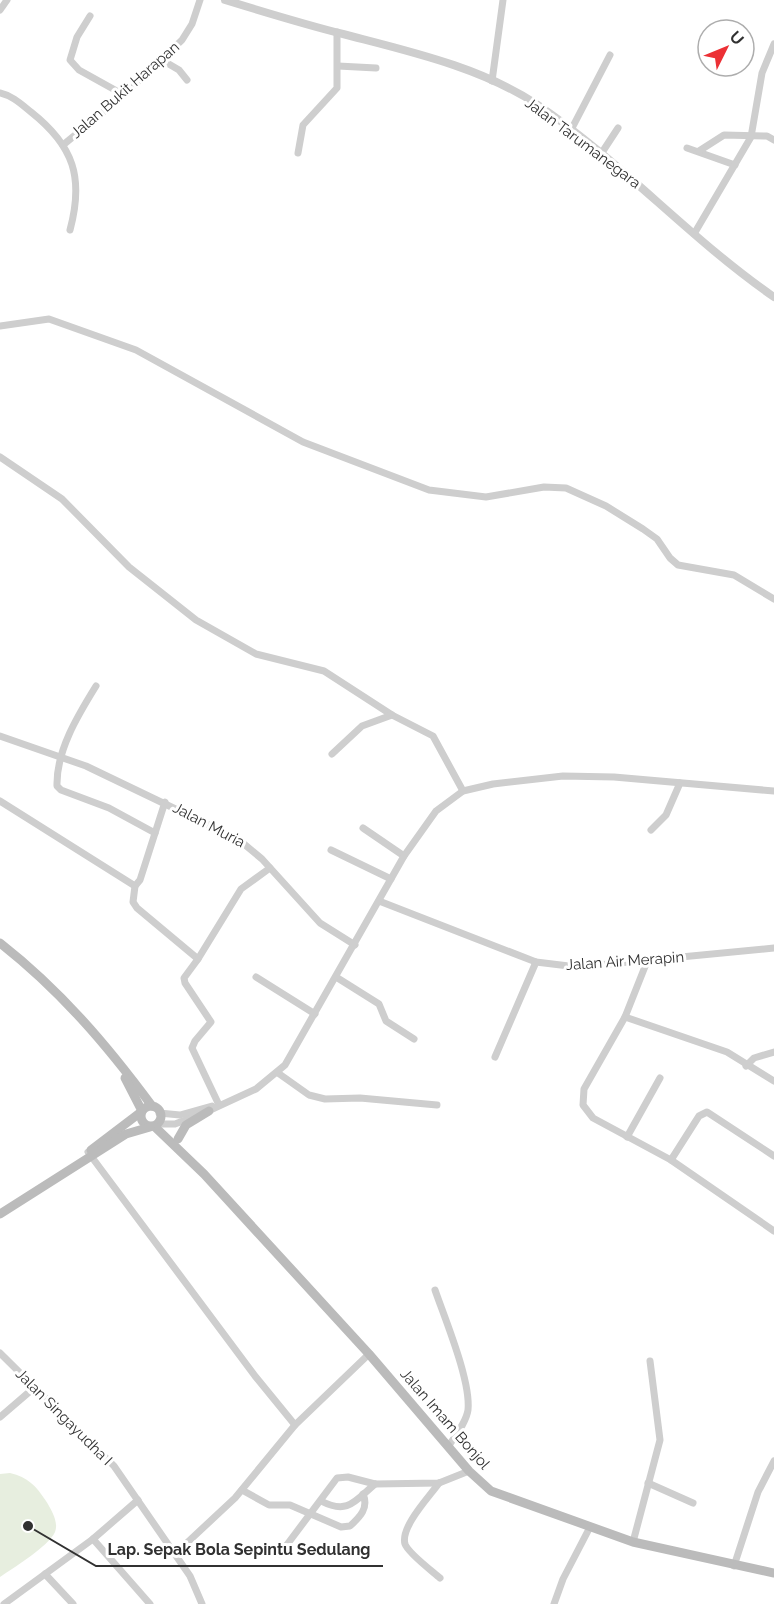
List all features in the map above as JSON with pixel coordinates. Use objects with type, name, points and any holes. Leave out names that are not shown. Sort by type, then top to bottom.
[{"type":"main road","points":[[0,943],[58,992],[110,1050],[155,1110],[157,1125]]},
{"type":"main road","points":[[110,1050],[141,1112],[157,1125]]},
{"type":"main road","points":[[0,1214],[90,1154],[145,1107],[155,1110]]},
{"type":"main road","points":[[178,1139],[186,1125],[214,1107]]},
{"type":"main road","points":[[0,1207],[126,1134],[157,1125]]},
{"type":"main road","name":"Jalan Imam Bonjol","points":[[157,1125],[178,1139],[204,1174]]},
{"type":"main road","name":"Jalan Imam Bonjol","points":[[157,1125],[369,1354],[469,1471],[491,1491],[633,1542],[774,1573]]},
{"type":"street","points":[[0,10],[7,0]]},
{"type":"street","name":"Jalan Bukit Harapan","points":[[63,145],[124,95],[162,60],[188,32],[200,0]]},
{"type":"street","name":"Jalan Tarumanegara","points":[[225,0],[412,53],[492,81],[537,104],[774,297]]},
{"type":"street","points":[[492,81],[503,0]]},
{"type":"street","points":[[90,16],[78,37],[70,60],[79,70],[124,95]]},
{"type":"street","points":[[298,153],[303,125],[336,90],[337,32]]},
{"type":"street","points":[[694,234],[751,137],[762,74],[773,50]]},
{"type":"street","points":[[571,130],[610,56]]},
{"type":"street","points":[[162,60],[179,70],[187,80]]},
{"type":"street","points":[[338,66],[376,68]]},
{"type":"street","points":[[0,93],[11,96],[41,120],[63,145],[77,179],[78,191],[70,230]]},
{"type":"street","points":[[601,154],[618,128]]},
{"type":"street","points":[[699,151],[724,135],[767,136],[774,140]]},
{"type":"street","points":[[687,148],[735,165]]},
{"type":"street","points":[[0,326],[49,319],[136,350],[303,442],[429,490],[479,497],[544,487],[566,488],[606,506],[643,529],[657,539],[670,558],[678,565],[734,575],[774,599]]},
{"type":"street","points":[[0,457],[62,500],[129,567],[196,620],[256,654],[324,671],[392,715],[433,736],[463,791]]},
{"type":"street","points":[[96,686],[77,719],[62,756],[56,784],[61,790],[109,808],[155,833]]},
{"type":"street","points":[[332,754],[362,726],[392,715]]},
{"type":"street","points":[[0,736],[62,756],[165,802]]},
{"type":"street","points":[[157,1125],[175,1124],[256,1089],[278,1073],[294,1053],[404,856],[421,830],[444,804],[463,791],[493,784],[555,777],[680,783],[774,791]]},
{"type":"street","points":[[651,830],[666,815],[680,783]]},
{"type":"street","points":[[0,801],[135,886],[136,908],[198,959]]},
{"type":"street","name":"Jalan Muria","points":[[135,886],[140,880],[165,802],[238,839],[270,868],[320,922],[355,945]]},
{"type":"street","points":[[363,828],[404,856]]},
{"type":"street","points":[[331,850],[392,879]]},
{"type":"street","points":[[214,1107],[192,1048],[211,1022],[185,983],[186,975],[237,895],[270,868]]},
{"type":"street","name":"Jalan Air Merapin","points":[[380,901],[536,962],[577,967],[774,948]]},
{"type":"street","points":[[648,959],[625,1017],[582,1096],[584,1105],[593,1118],[670,1160],[774,1231]]},
{"type":"street","points":[[495,1057],[536,962]]},
{"type":"street","points":[[256,977],[315,1014]]},
{"type":"street","points":[[336,977],[379,1004],[386,1021],[414,1039]]},
{"type":"street","points":[[625,1017],[727,1052],[746,1066],[774,1081]]},
{"type":"street","points":[[746,1066],[754,1058],[774,1052]]},
{"type":"street","points":[[278,1073],[309,1095],[325,1099],[360,1098],[437,1105]]},
{"type":"street","points":[[627,1137],[660,1078]]},
{"type":"street","points":[[155,1110],[180,1115],[214,1107]]},
{"type":"street","points":[[670,1160],[699,1116],[707,1112],[774,1156]]},
{"type":"street","points":[[90,1154],[255,1376],[295,1425]]},
{"type":"street","points":[[435,1290],[450,1334],[467,1400],[466,1415],[448,1447]]},
{"type":"street","name":"Jalan Singayudha I","points":[[0,1353],[108,1459],[190,1576],[202,1604]]},
{"type":"street","points":[[175,1554],[242,1490],[295,1425],[369,1354]]},
{"type":"street","points":[[633,1542],[660,1440],[650,1361]]},
{"type":"street","points":[[0,1417],[34,1387]]},
{"type":"street","points":[[734,1566],[758,1492],[774,1461]]},
{"type":"street","points":[[280,1554],[312,1514],[335,1480],[342,1476],[375,1484],[440,1483],[469,1471]]},
{"type":"street","points":[[440,1483],[408,1525],[405,1540],[407,1548],[440,1578]]},
{"type":"street","points":[[648,1483],[693,1503]]},
{"type":"street","points":[[321,1501],[339,1508],[348,1507],[375,1484]]},
{"type":"street","points":[[242,1490],[269,1505],[290,1505],[341,1527],[350,1526],[366,1506],[363,1494]]},
{"type":"street","points":[[4,1604],[93,1539],[138,1500]]},
{"type":"street","points":[[554,1604],[563,1579],[590,1527]]},
{"type":"street","points":[[93,1539],[150,1604]]},
{"type":"street","points":[[45,1574],[73,1604]]},
{"type":"green space","points":[[10,1473],[27,1480],[39,1491],[52,1512],[56,1528],[46,1544],[0,1577],[0,1474]]},
{"type":"place","name":"Lap. Sepak Bola Sepintu Sedulang","points":[[28,1526]]}]
